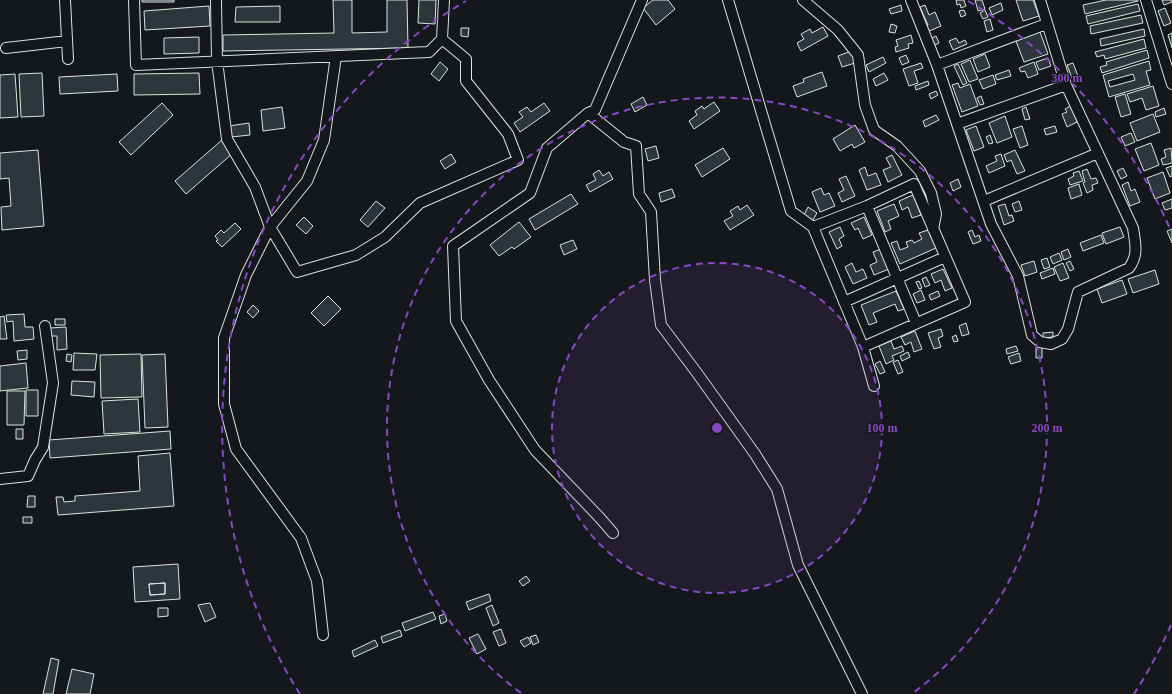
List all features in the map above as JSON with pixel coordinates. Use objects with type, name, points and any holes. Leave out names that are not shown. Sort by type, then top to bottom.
[{"type":"street","points":[[65,0],[68,59]]},
{"type":"street","points":[[134,0],[136,65],[429,52],[442,39],[444,0]]},
{"type":"street","points":[[216,0],[217,61],[227,139],[255,187],[270,227],[297,272],[356,255],[385,237],[420,203],[518,160],[508,134],[466,81],[466,59],[442,39]]},
{"type":"street","points":[[613,533],[535,450],[489,380],[456,321],[453,246],[530,193],[547,148],[588,113],[595,110],[642,0]]},
{"type":"street","points":[[728,0],[791,211],[813,227],[863,347],[874,386]]},
{"type":"street","points":[[804,0],[838,30],[858,56],[865,105],[874,130],[897,146],[920,171],[931,192],[936,214],[933,228]]},
{"type":"street","points":[[911,0],[937,65],[991,224],[1018,276],[1032,335],[1040,342],[1051,344],[1062,339],[1068,329],[1078,292],[1129,268],[1136,255],[1136,250],[1133,228],[1066,85],[1046,24],[1040,0]]},
{"type":"street","points":[[1146,0],[1172,84]]},
{"type":"street","points":[[937,65],[1046,24]]},
{"type":"street","points":[[6,48],[67,41]]},
{"type":"street","points":[[323,635],[317,581],[302,538],[236,449],[224,404],[224,338],[246,275],[270,227],[307,181],[324,140],[336,56]]},
{"type":"street","points":[[957,124],[1066,85]]},
{"type":"street","points":[[588,113],[624,142],[636,146],[639,194],[651,212],[655,280],[661,325],[755,454],[776,489],[798,565],[862,694]]},
{"type":"street","points":[[984,201],[1098,154]]},
{"type":"street","points":[[813,227],[867,206],[914,184],[965,302],[863,347]]},
{"type":"street","points":[[867,206],[916,324]]},
{"type":"street","points":[[844,302],[945,257]]},
{"type":"street","points":[[0,479],[28,476],[43,447],[53,382],[45,326]]},
{"type":"building","points":[[142,0],[174,0],[174,2],[142,2]]},
{"type":"building","points":[[333,0],[352,0],[352,33],[387,32],[387,0],[407,0],[408,48],[223,51],[223,35],[334,33]]},
{"type":"building","points":[[419,0],[436,0],[435,24],[418,23]]},
{"type":"building","points":[[653,0],[668,0],[675,9],[656,25],[643,8]]},
{"type":"building","points":[[956,0],[964,0],[966,6],[961,8],[960,4],[957,5]]},
{"type":"building","points":[[975,0],[982,0],[985,9],[978,11]]},
{"type":"building","points":[[1016,0],[1033,0],[1039,16],[1023,21]]},
{"type":"building","points":[[1106,0],[1138,1],[1085,14],[1083,5]]},
{"type":"building","points":[[1162,0],[1172,0],[1172,2],[1164,5]]},
{"type":"building","points":[[1001,3],[1003,10],[992,15],[989,8]]},
{"type":"building","points":[[1138,4],[1140,11],[1088,24],[1086,16]]},
{"type":"building","points":[[901,5],[902,11],[891,14],[889,9]]},
{"type":"building","points":[[925,5],[929,15],[935,12],[941,26],[927,32],[925,26],[928,25],[920,7]]},
{"type":"building","points":[[209,6],[210,26],[145,30],[144,11]]},
{"type":"building","points":[[280,6],[280,22],[235,22],[236,7]]},
{"type":"building","points":[[1165,8],[1171,23],[1164,26],[1158,11]]},
{"type":"building","points":[[964,10],[966,15],[961,17],[959,11]]},
{"type":"building","points":[[985,10],[988,17],[983,19],[980,13]]},
{"type":"building","points":[[1141,15],[1143,23],[1091,34],[1090,26]]},
{"type":"building","points":[[990,19],[993,30],[987,32],[984,21]]},
{"type":"building","points":[[891,24],[897,26],[895,33],[889,32]]},
{"type":"building","points":[[823,27],[828,36],[801,51],[797,43],[804,39],[801,34],[810,29],[812,33]]},
{"type":"building","points":[[461,28],[469,28],[468,37],[461,36]]},
{"type":"building","points":[[1144,29],[1145,36],[1101,46],[1100,39]]},
{"type":"building","points":[[1040,32],[1048,54],[1024,62],[1016,41]]},
{"type":"building","points":[[1172,33],[1172,48],[1168,35]]},
{"type":"building","points":[[911,35],[913,43],[908,44],[909,48],[896,52],[895,47],[898,46],[896,40]]},
{"type":"building","points":[[936,36],[939,43],[933,46],[930,39]]},
{"type":"building","points":[[199,37],[199,53],[164,54],[164,38]]},
{"type":"building","points":[[956,38],[959,43],[965,40],[967,44],[953,50],[949,41]]},
{"type":"building","points":[[1144,39],[1146,48],[1105,59],[1104,55],[1097,57],[1095,52]]},
{"type":"building","points":[[1147,50],[1149,58],[1102,73],[1100,67],[1107,65],[1106,62]]},
{"type":"building","points":[[851,51],[855,63],[842,67],[838,56]]},
{"type":"building","points":[[985,54],[990,67],[978,72],[973,59]]},
{"type":"building","points":[[906,55],[909,62],[902,65],[899,58]]},
{"type":"building","points":[[883,57],[886,63],[869,72],[866,65]]},
{"type":"building","points":[[1048,58],[1051,66],[1039,70],[1036,62]]},
{"type":"building","points":[[970,60],[978,79],[969,82],[961,64]]},
{"type":"building","points":[[1149,61],[1151,70],[1146,71],[1150,85],[1109,97],[1103,75]],"holes":[[[1133,74],[1135,80],[1110,87],[1108,81]]]},
{"type":"building","points":[[440,62],[448,69],[439,81],[431,74]]},
{"type":"building","points":[[1034,62],[1038,74],[1028,78],[1025,71],[1021,72],[1019,68]]},
{"type":"building","points":[[921,63],[923,68],[914,71],[918,83],[909,86],[903,69]]},
{"type":"building","points":[[1073,63],[1078,76],[1072,78],[1067,65]]},
{"type":"building","points":[[958,64],[967,83],[963,85],[954,66]]},
{"type":"building","points":[[1009,70],[1011,76],[997,80],[995,75]]},
{"type":"building","points":[[822,72],[827,86],[797,97],[793,86],[804,82],[803,79]]},
{"type":"building","points":[[42,73],[44,116],[21,117],[19,74]]},
{"type":"building","points":[[199,73],[200,94],[134,95],[134,74]]},
{"type":"building","points":[[884,73],[888,80],[876,86],[873,79]]},
{"type":"building","points":[[15,74],[18,117],[0,118],[0,75]]},
{"type":"building","points":[[117,74],[118,91],[60,94],[59,77]]},
{"type":"building","points":[[993,75],[996,84],[983,89],[979,80]]},
{"type":"building","points":[[928,81],[929,85],[916,90],[915,86]]},
{"type":"building","points":[[958,83],[960,88],[970,84],[978,106],[962,112],[952,85]]},
{"type":"building","points":[[1153,86],[1159,106],[1146,110],[1142,98],[1130,102],[1127,94]]},
{"type":"building","points":[[936,91],[938,95],[931,99],[929,94]]},
{"type":"building","points":[[1125,94],[1131,114],[1121,117],[1115,97]]},
{"type":"building","points":[[981,96],[984,104],[980,105],[977,98]]},
{"type":"building","points":[[643,97],[647,105],[635,112],[631,104]]},
{"type":"building","points":[[714,102],[720,111],[694,129],[689,121],[697,115],[695,111],[702,106],[704,109]]},
{"type":"building","points":[[162,103],[173,115],[131,155],[119,142]]},
{"type":"building","points":[[544,103],[550,111],[520,132],[514,123],[523,117],[519,112],[527,107],[531,112]]},
{"type":"building","points":[[1071,106],[1077,122],[1067,127],[1062,114],[1067,112],[1065,109]]},
{"type":"building","points":[[282,107],[285,128],[263,131],[261,110]]},
{"type":"building","points":[[1026,107],[1030,119],[1025,120],[1022,109]]},
{"type":"building","points":[[1164,108],[1166,114],[1156,117],[1155,112]]},
{"type":"building","points":[[1153,114],[1160,132],[1137,141],[1130,123]]},
{"type":"building","points":[[936,115],[939,120],[925,127],[923,121]]},
{"type":"building","points":[[1005,116],[1012,137],[997,143],[989,123]]},
{"type":"building","points":[[249,123],[250,135],[231,137],[229,126]]},
{"type":"building","points":[[855,125],[865,142],[854,148],[852,144],[840,151],[833,139]]},
{"type":"building","points":[[976,126],[984,147],[974,151],[966,130]]},
{"type":"building","points":[[1022,126],[1028,145],[1020,148],[1013,129]]},
{"type":"building","points":[[1055,126],[1057,132],[1046,135],[1044,129]]},
{"type":"building","points":[[1131,133],[1135,142],[1125,146],[1121,137]]},
{"type":"building","points":[[990,135],[993,143],[989,144],[986,137]]},
{"type":"building","points":[[222,140],[233,153],[186,194],[175,181]]},
{"type":"building","points":[[1151,143],[1159,165],[1144,171],[1135,149]]},
{"type":"building","points":[[656,146],[659,158],[648,161],[645,149]]},
{"type":"building","points":[[723,148],[730,159],[702,177],[695,165]]},
{"type":"building","points":[[1171,148],[1172,163],[1163,165],[1161,159],[1166,157],[1164,150]]},
{"type":"building","points":[[38,150],[44,226],[2,230],[1,207],[11,206],[9,178],[0,179],[0,153]]},
{"type":"building","points":[[1015,150],[1025,171],[1017,174],[1011,160],[1007,162],[1004,155]]},
{"type":"building","points":[[451,154],[456,162],[445,169],[440,161]]},
{"type":"building","points":[[1001,154],[1005,166],[989,173],[986,166],[997,161],[995,156]]},
{"type":"building","points":[[892,155],[902,175],[888,182],[883,170],[891,167],[886,158]]},
{"type":"building","points":[[1172,166],[1172,176],[1170,177],[1166,168]]},
{"type":"building","points":[[865,167],[868,176],[876,173],[881,185],[867,190],[859,170]]},
{"type":"building","points":[[1123,168],[1127,176],[1121,179],[1117,171]]},
{"type":"building","points":[[1087,169],[1091,179],[1096,178],[1098,183],[1092,185],[1093,190],[1087,193],[1083,183],[1085,182],[1082,171]]},
{"type":"building","points":[[599,170],[603,176],[609,172],[613,179],[590,192],[586,185],[596,180],[593,174]]},
{"type":"building","points":[[1079,171],[1083,181],[1070,185],[1068,179],[1074,176],[1073,173]]},
{"type":"building","points":[[1163,172],[1170,193],[1155,199],[1147,178]]},
{"type":"building","points":[[846,176],[855,196],[842,202],[838,193],[844,190],[839,179]]},
{"type":"building","points":[[958,179],[961,187],[953,191],[950,183]]},
{"type":"building","points":[[1128,182],[1131,191],[1135,189],[1140,202],[1130,206],[1122,185]]},
{"type":"building","points":[[1079,184],[1082,195],[1071,199],[1068,188]]},
{"type":"building","points":[[821,188],[824,195],[829,193],[835,206],[820,212],[812,192]]},
{"type":"building","points":[[672,189],[675,197],[661,202],[659,193]]},
{"type":"building","points":[[571,194],[578,204],[535,230],[529,219]]},
{"type":"building","points":[[913,195],[921,215],[912,218],[908,207],[902,210],[899,201]]},
{"type":"building","points":[[1172,199],[1172,208],[1165,210],[1162,203]]},
{"type":"building","points":[[376,201],[385,208],[368,227],[360,220]]},
{"type":"building","points":[[1019,201],[1022,210],[1015,212],[1012,204]]},
{"type":"building","points":[[894,204],[899,216],[888,221],[891,229],[885,232],[877,211]]},
{"type":"building","points":[[1005,204],[1009,216],[1012,215],[1014,221],[1004,225],[998,206]]},
{"type":"building","points":[[747,205],[754,215],[730,230],[724,221],[733,216],[730,211],[738,206],[740,210]]},
{"type":"building","points":[[808,207],[817,213],[813,220],[804,215]]},
{"type":"building","points":[[304,217],[313,226],[306,234],[296,225]]},
{"type":"building","points":[[864,217],[872,235],[863,239],[858,228],[855,230],[851,223]]},
{"type":"building","points":[[519,222],[531,237],[514,249],[512,247],[499,256],[490,245]]},
{"type":"building","points":[[235,223],[241,229],[222,247],[216,241],[218,240],[215,236],[221,230],[224,233]]},
{"type":"building","points":[[840,227],[844,236],[839,239],[842,246],[837,249],[829,232]]},
{"type":"building","points":[[1120,227],[1124,237],[1106,244],[1102,233]]},
{"type":"building","points":[[1172,229],[1172,243],[1167,231]]},
{"type":"building","points":[[928,230],[936,248],[900,264],[891,243],[897,241],[900,250],[908,247],[906,242],[912,240],[914,243],[922,239],[919,233]]},
{"type":"building","points":[[972,230],[975,237],[979,235],[981,241],[973,244],[968,232]]},
{"type":"building","points":[[1101,235],[1104,243],[1083,251],[1080,243]]},
{"type":"building","points":[[573,240],[577,249],[564,255],[560,245]]},
{"type":"building","points":[[881,249],[889,269],[874,275],[870,265],[877,262],[873,252]]},
{"type":"building","points":[[1068,249],[1071,257],[1064,260],[1061,252]]},
{"type":"building","points":[[1059,253],[1062,260],[1053,264],[1050,257]]},
{"type":"building","points":[[1047,258],[1050,267],[1044,269],[1041,260]]},
{"type":"building","points":[[1034,261],[1037,272],[1025,276],[1021,265]]},
{"type":"building","points":[[1070,261],[1074,269],[1070,271],[1066,263]]},
{"type":"building","points":[[852,263],[856,272],[863,269],[867,278],[853,284],[845,267]]},
{"type":"building","points":[[1063,263],[1069,278],[1060,281],[1054,267]]},
{"type":"building","points":[[1053,268],[1055,274],[1042,279],[1040,273]]},
{"type":"building","points":[[943,269],[952,288],[945,291],[941,280],[935,283],[931,274]]},
{"type":"building","points":[[1155,270],[1159,284],[1133,293],[1128,279]]},
{"type":"building","points":[[926,277],[930,285],[925,287],[922,279]]},
{"type":"building","points":[[1122,280],[1127,294],[1102,303],[1097,289]]},
{"type":"building","points":[[919,281],[922,288],[919,289],[916,282]]},
{"type":"building","points":[[921,290],[925,300],[917,303],[913,294]]},
{"type":"building","points":[[896,291],[904,309],[898,311],[895,304],[873,313],[877,322],[869,325],[861,305]]},
{"type":"building","points":[[938,291],[940,296],[931,300],[929,295]]},
{"type":"building","points":[[328,296],[341,309],[324,326],[311,313]]},
{"type":"building","points":[[253,305],[259,311],[253,318],[247,312]]},
{"type":"building","points":[[24,314],[25,327],[33,327],[34,339],[14,341],[13,321],[7,322],[6,315]]},
{"type":"building","points":[[4,316],[7,339],[0,339],[0,317]]},
{"type":"building","points":[[55,319],[65,319],[65,325],[55,325]]},
{"type":"building","points":[[966,323],[969,334],[962,336],[959,326]]},
{"type":"building","points":[[66,327],[67,349],[57,350],[57,336],[50,336],[50,328]]},
{"type":"building","points":[[941,329],[943,336],[938,338],[941,347],[934,349],[928,333]]},
{"type":"building","points":[[915,331],[922,349],[914,352],[911,342],[905,345],[901,337]]},
{"type":"building","points":[[1053,332],[1053,337],[1043,338],[1043,333]]},
{"type":"building","points":[[956,335],[958,341],[954,342],[952,337]]},
{"type":"building","points":[[891,341],[894,349],[902,346],[904,351],[892,356],[894,360],[886,364],[879,346]]},
{"type":"building","points":[[1016,346],[1018,351],[1007,354],[1006,349]]},
{"type":"building","points":[[1036,347],[1042,347],[1042,358],[1036,358]]},
{"type":"building","points":[[27,350],[27,359],[18,360],[17,351]]},
{"type":"building","points":[[908,352],[910,357],[902,361],[900,356]]},
{"type":"building","points":[[74,353],[97,354],[95,370],[73,370]]},
{"type":"building","points":[[1019,353],[1021,361],[1011,364],[1008,357]]},
{"type":"building","points":[[67,354],[72,355],[71,362],[66,361]]},
{"type":"building","points":[[141,354],[142,397],[101,398],[100,355]]},
{"type":"building","points":[[165,354],[168,427],[145,428],[142,355]]},
{"type":"building","points":[[898,360],[903,372],[898,374],[893,362]]},
{"type":"building","points":[[880,361],[885,372],[880,374],[875,364]]},
{"type":"building","points":[[26,363],[28,388],[0,391],[0,366]]},
{"type":"building","points":[[72,381],[95,382],[94,397],[71,395]]},
{"type":"building","points":[[26,390],[38,390],[38,416],[26,416]]},
{"type":"building","points":[[7,391],[25,391],[24,425],[7,425]]},
{"type":"building","points":[[138,399],[140,432],[104,434],[102,401]]},
{"type":"building","points":[[16,429],[23,429],[23,439],[16,439]]},
{"type":"building","points":[[170,431],[171,449],[50,458],[49,440]]},
{"type":"building","points":[[170,453],[174,506],[58,515],[56,497],[63,497],[64,502],[75,501],[75,496],[140,491],[138,456]]},
{"type":"building","points":[[28,496],[35,496],[35,507],[27,507]]},
{"type":"building","points":[[23,517],[32,517],[32,523],[23,523]]},
{"type":"building","points":[[178,564],[180,599],[135,602],[133,567]],"holes":[[[165,583],[165,594],[150,595],[149,584]]]},
{"type":"building","points":[[526,576],[530,581],[523,586],[519,581]]},
{"type":"building","points":[[165,583],[165,594],[150,595],[149,584]]},
{"type":"building","points":[[489,594],[491,601],[469,610],[466,602]]},
{"type":"building","points":[[210,603],[216,617],[205,622],[198,605]]},
{"type":"building","points":[[492,605],[499,623],[493,626],[486,608]]},
{"type":"building","points":[[158,608],[168,608],[168,616],[158,617]]},
{"type":"building","points":[[433,612],[436,619],[405,631],[402,623]]},
{"type":"building","points":[[445,614],[447,621],[441,624],[439,616]]},
{"type":"building","points":[[501,629],[506,643],[499,646],[493,632]]},
{"type":"building","points":[[400,630],[402,636],[383,643],[381,637]]},
{"type":"building","points":[[478,634],[486,649],[477,654],[469,638]]},
{"type":"building","points":[[536,635],[539,642],[533,645],[530,637]]},
{"type":"building","points":[[528,637],[531,643],[524,647],[520,641]]},
{"type":"building","points":[[375,640],[378,646],[354,657],[352,651]]},
{"type":"building","points":[[51,658],[59,660],[53,694],[43,694]]},
{"type":"building","points":[[72,669],[94,674],[90,694],[66,694]]}]
